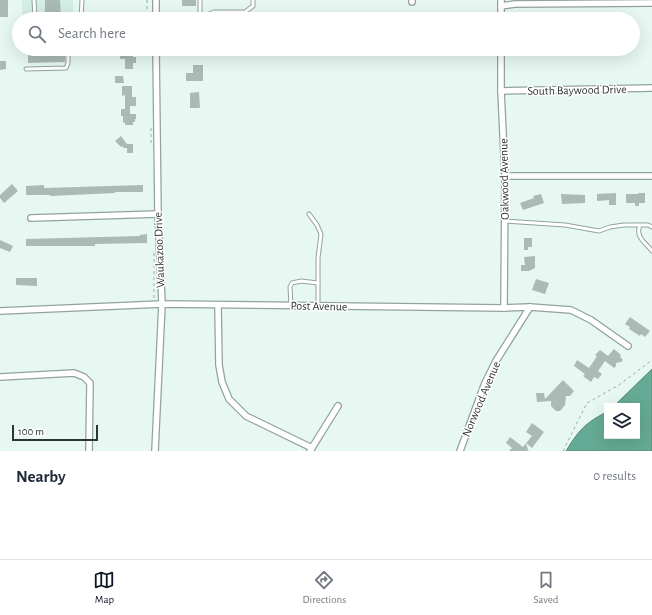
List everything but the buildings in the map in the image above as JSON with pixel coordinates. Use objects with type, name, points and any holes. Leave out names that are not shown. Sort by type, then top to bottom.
[{"type":"street","points":[[156,0],[156,12]]},
{"type":"street","points":[[501,3],[652,3]]},
{"type":"street","name":"Waukazoo Drive","points":[[155,451],[162,304],[158,214],[156,56]]},
{"type":"street","name":"Oakwood Avenue","points":[[501,56],[505,176],[504,308]]},
{"type":"street","name":"South Baywood Drive","points":[[501,91],[652,88]]},
{"type":"street","points":[[505,176],[652,176]]},
{"type":"street","points":[[31,218],[158,214]]},
{"type":"street","name":"Post Avenue","points":[[0,311],[162,304],[218,306],[530,307],[571,310],[591,320],[628,346]]},
{"type":"street","points":[[218,306],[219,365],[222,382],[229,399],[246,416],[311,450],[338,406]]},
{"type":"street","name":"Norwood Avenue","points":[[460,451],[488,377],[496,361],[530,307]]},
{"type":"street","points":[[0,377],[74,373],[84,377],[90,383],[89,451]]},
{"type":"lane","points":[[34,0],[35,12]]},
{"type":"lane","points":[[81,12],[82,0]]},
{"type":"lane","points":[[200,0],[200,12]]},
{"type":"lane","points":[[214,12],[245,12],[253,6],[253,0]]},
{"type":"lane","points":[[26,69],[66,68],[68,56]]},
{"type":"lane","points":[[309,214],[317,225],[320,234],[318,258],[318,306]]},
{"type":"lane","points":[[505,220],[565,225],[599,231],[610,227],[640,225],[652,226]]},
{"type":"lane","points":[[640,225],[638,235],[652,251]]},
{"type":"lane","points":[[291,306],[290,287],[292,283],[318,283]]},
{"type":"path","points":[[146,0],[147,12]]},
{"type":"path","points":[[153,301],[154,252]]},
{"type":"path","points":[[564,451],[587,403],[619,385],[652,360]]},
{"type":"shaded area","points":[[22,0],[73,0],[73,12],[22,12]]},
{"type":"shaded area","points":[[652,369],[652,451],[566,451],[588,423],[604,414],[604,439],[640,439],[640,403],[617,403]]}]
